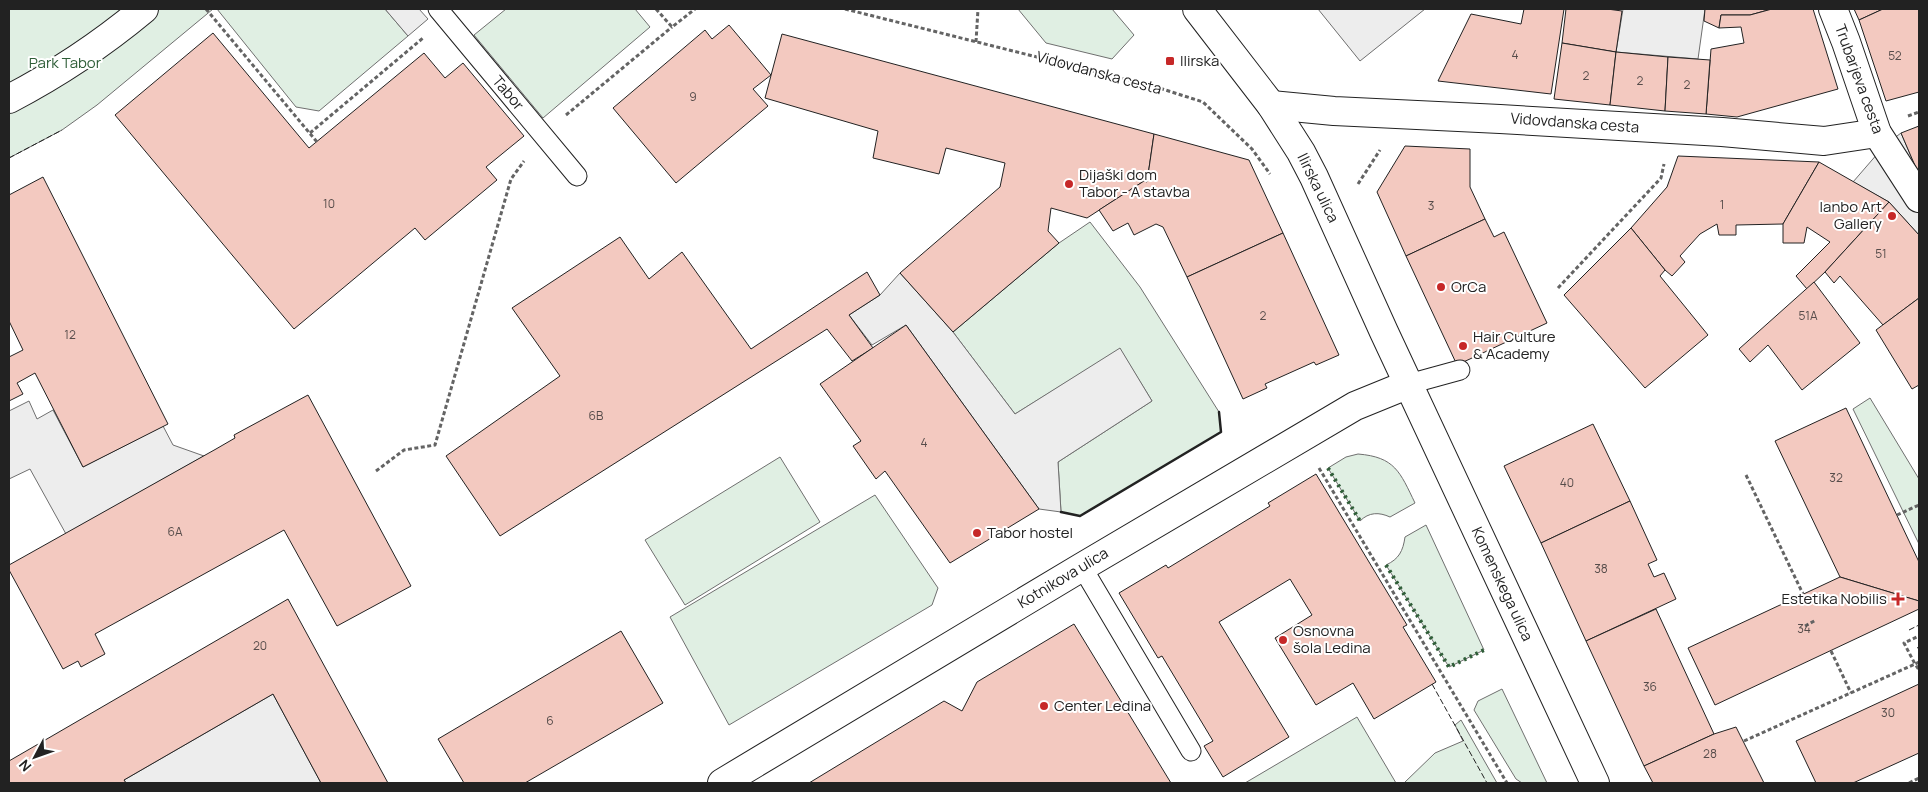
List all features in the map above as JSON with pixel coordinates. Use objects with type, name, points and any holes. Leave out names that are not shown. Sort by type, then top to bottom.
[{"type":"street","points":[[9,99],[47,79],[116,33],[144,9]]},
{"type":"street","name":"Ilirska ulica","points":[[1197,9],[1271,106],[1301,152],[1409,384]]},
{"type":"street","name":"Trubarjeva cesta","points":[[1833,9],[1877,133],[1919,198]]},
{"type":"street","name":"Vidovdanska cesta","points":[[1271,106],[1334,111],[1500,118],[1824,141],[1877,133]]},
{"type":"street","name":"Kotnikova ulica","points":[[722,783],[1355,406],[1409,384]]},
{"type":"street","name":"Komenskega ulica","points":[[1409,384],[1595,783]]},
{"type":"lane","name":"Tabor","points":[[442,13],[577,176]]},
{"type":"lane","points":[[1409,384],[1460,370]]},
{"type":"lane","points":[[1082,567],[1191,751]]},
{"type":"path","points":[[206,9],[317,142]]},
{"type":"path","points":[[656,9],[672,28]]},
{"type":"path","points":[[376,471],[404,450],[435,446],[511,179],[543,134],[695,9]]},
{"type":"path","name":"Vidovdanska cesta","points":[[845,9],[1152,86],[1203,102],[1252,149],[1282,191],[1314,178]]},
{"type":"path","points":[[976,42],[978,9]]},
{"type":"path","points":[[310,133],[442,13]]},
{"type":"path","points":[[1558,288],[1661,178],[1673,129]]},
{"type":"path","points":[[1352,179],[1356,187],[1385,143]]},
{"type":"path","points":[[1301,438],[1508,783]]},
{"type":"path","points":[[1746,475],[1803,594]]},
{"type":"path","points":[[1897,516],[1919,505]]},
{"type":"path","points":[[1805,626],[1816,620]]},
{"type":"path","points":[[1919,636],[1904,643],[1919,670]]},
{"type":"path","points":[[1831,651],[1851,693]]},
{"type":"path","points":[[1744,742],[1919,662]]},
{"type":"path","points":[[1909,783],[1919,778]]},
{"type":"green space","name":"Park Tabor","points":[[9,9],[213,9],[97,105],[62,130],[9,158]]},
{"type":"green space","points":[[217,9],[385,9],[408,36],[319,111],[296,107]]},
{"type":"green space","points":[[506,9],[635,9],[650,27],[543,118],[474,35]]},
{"type":"green space","points":[[1018,9],[1112,9],[1134,35],[1112,59],[1046,43]]},
{"type":"green space","points":[[1090,222],[1140,287],[1219,412],[1221,432],[1080,516],[1061,512],[1058,462],[1152,401],[1120,349],[1015,414],[953,332],[1059,243]]},
{"type":"green space","points":[[1870,398],[1919,479],[1919,544],[1853,409]]},
{"type":"green space","points":[[1358,454],[1380,459],[1395,468],[1415,503],[1390,517],[1374,514],[1360,521],[1328,468],[1346,457]]},
{"type":"green space","points":[[780,457],[820,522],[685,605],[645,540]]},
{"type":"green space","points":[[875,495],[938,588],[932,605],[729,725],[670,617]]},
{"type":"green space","points":[[1426,525],[1484,650],[1449,667],[1386,565],[1400,554],[1405,537]]},
{"type":"green space","points":[[1502,689],[1547,783],[1522,783],[1516,779],[1474,710],[1478,701]]},
{"type":"green space","points":[[1357,717],[1396,783],[1245,783]]},
{"type":"green space","points":[[1461,720],[1497,783],[1404,783],[1435,753],[1463,741],[1455,725]]},
{"type":"shaded area","points":[[385,9],[419,9],[428,19],[408,36]]},
{"type":"shaded area","points":[[1318,9],[1425,9],[1360,61]]},
{"type":"shaded area","points":[[1623,9],[1705,9],[1698,59],[1616,52]]},
{"type":"shaded area","points":[[1901,133],[1919,175],[1919,235],[1889,202],[1853,182],[1885,145]]},
{"type":"shaded area","points":[[900,273],[953,332],[1015,414],[1120,348],[1152,401],[1058,462],[1061,512],[1039,509],[906,325],[872,345],[849,315],[880,295]]},
{"type":"shaded area","points":[[29,401],[37,419],[53,410],[83,467],[163,426],[173,445],[204,456],[66,534],[30,469],[9,479],[9,411]]},
{"type":"shaded area","points":[[273,694],[321,783],[126,783],[124,780]]},
{"type":"building","points":[[1524,9],[1564,9],[1551,94],[1438,81],[1471,14],[1521,24]]},
{"type":"building","points":[[1566,9],[1622,11],[1616,52],[1562,43]]},
{"type":"building","points":[[1705,9],[1768,10],[1750,15],[1721,15],[1719,28],[1704,21]]},
{"type":"building","points":[[1772,9],[1813,9],[1838,89],[1737,117],[1706,114],[1711,49],[1744,43],[1741,27],[1719,28],[1721,15],[1750,15]]},
{"type":"building","points":[[1854,9],[1883,9],[1859,20]]},
{"type":"building","points":[[1883,9],[1919,9],[1919,92],[1886,101],[1859,20]]},
{"type":"building","points":[[729,25],[771,75],[753,89],[768,106],[676,183],[613,108],[705,30],[712,39]]},
{"type":"building","points":[[213,33],[309,148],[424,53],[445,78],[463,63],[524,136],[486,167],[497,180],[425,240],[415,228],[294,329],[115,115]]},
{"type":"building","name":"Dijaški dom Tabor - A stavba","points":[[782,34],[1154,134],[1147,182],[1144,181],[1087,218],[1051,208],[1048,231],[1059,243],[953,332],[900,273],[1000,187],[1005,163],[946,148],[939,174],[873,158],[878,131],[765,98]]},
{"type":"building","points":[[1562,43],[1616,52],[1610,105],[1554,99]]},
{"type":"building","points":[[1616,52],[1668,57],[1665,111],[1610,105]]},
{"type":"building","points":[[1668,57],[1710,60],[1706,114],[1665,111]]},
{"type":"building","points":[[1919,126],[1919,175],[1901,133]]},
{"type":"building","points":[[1154,134],[1249,160],[1283,233],[1187,277],[1163,227],[1156,224],[1134,235],[1128,223],[1113,231],[1099,210],[1144,181],[1147,182]]},
{"type":"building","points":[[1405,146],[1470,149],[1470,187],[1485,219],[1406,256],[1377,192]]},
{"type":"building","points":[[1678,156],[1819,162],[1783,224],[1736,225],[1736,235],[1719,235],[1717,224],[1700,234],[1680,256],[1685,262],[1672,276],[1631,228],[1667,187]]},
{"type":"building","points":[[1819,162],[1889,202],[1807,289],[1796,276],[1830,242],[1807,227],[1804,243],[1783,243],[1783,224]]},
{"type":"building","points":[[43,177],[168,424],[83,467],[35,373],[17,383],[23,394],[9,401],[9,357],[23,350],[9,321],[9,195]]},
{"type":"building","points":[[1889,202],[1919,235],[1919,298],[1883,325],[1840,276],[1834,283],[1825,272]]},
{"type":"building","points":[[1485,219],[1494,237],[1504,232],[1547,323],[1457,365],[1406,256]]},
{"type":"building","points":[[1631,228],[1665,270],[1660,276],[1708,335],[1645,388],[1564,295]]},
{"type":"building","points":[[1283,233],[1339,355],[1316,365],[1314,362],[1265,384],[1267,388],[1243,399],[1187,277]]},
{"type":"building","points":[[620,237],[649,279],[682,252],[751,349],[867,272],[880,295],[849,315],[873,348],[852,361],[827,329],[500,536],[446,456],[560,376],[512,308]]},
{"type":"building","points":[[1814,282],[1860,343],[1802,390],[1768,345],[1750,362],[1739,349]]},
{"type":"building","points":[[1919,298],[1919,385],[1912,389],[1876,330]]},
{"type":"building","points":[[906,325],[1039,509],[950,563],[885,471],[876,479],[853,446],[861,441],[820,384]]},
{"type":"building","points":[[308,395],[411,586],[337,626],[284,530],[95,634],[105,654],[81,667],[78,661],[63,669],[9,570],[9,565],[216,449],[235,438],[234,435]]},
{"type":"building","points":[[1846,408],[1919,562],[1919,601],[1840,577],[1775,441]]},
{"type":"building","points":[[1593,424],[1630,501],[1541,543],[1504,466]]},
{"type":"building","name":"Osnovna šola Ledina","points":[[1316,474],[1407,625],[1403,627],[1436,682],[1374,719],[1353,683],[1316,705],[1275,638],[1312,615],[1290,579],[1219,622],[1289,737],[1223,777],[1204,746],[1213,741],[1162,656],[1158,658],[1119,593],[1166,565],[1168,568],[1270,506],[1268,503]]},
{"type":"building","points":[[1630,501],[1657,560],[1648,564],[1654,577],[1664,573],[1676,599],[1586,641],[1541,543]]},
{"type":"building","points":[[1840,577],[1919,601],[1919,609],[1715,705],[1688,648]]},
{"type":"building","points":[[288,599],[388,783],[321,783],[273,694],[124,780],[126,783],[9,783],[9,761]]},
{"type":"building","points":[[1656,609],[1714,734],[1644,766],[1586,641]]},
{"type":"building","name":"Center Ledina","points":[[1074,624],[1171,783],[809,783],[944,701],[962,711],[977,682]]},
{"type":"building","points":[[621,631],[663,703],[525,783],[464,783],[438,739]]},
{"type":"building","points":[[1919,684],[1919,753],[1853,783],[1816,783],[1796,741]]},
{"type":"building","points":[[1736,727],[1764,783],[1653,783],[1644,766],[1714,734]]},
{"type":"hedge","points":[[1328,468],[1360,521]]},
{"type":"hedge","points":[[1386,565],[1449,667],[1484,650]]},
{"type":"fence","points":[[9,158],[62,130]]},
{"type":"fence","points":[[1909,630],[1919,625]]},
{"type":"fence","points":[[1432,684],[1487,783]]},
{"type":"wall","points":[[1061,512],[1080,516],[1221,432],[1219,412]]},
{"type":"place","name":"Ilirska","points":[[1170,61]]},
{"type":"place","name":"Dijaški dom Tabor - A stavba","points":[[1069,184]]},
{"type":"place","name":"Ianbo Art Gallery","points":[[1892,216]]},
{"type":"place","name":"OrCa","points":[[1441,287]]},
{"type":"place","name":"Hair Culture & Academy","points":[[1463,346]]},
{"type":"place","name":"Tabor hostel","points":[[977,533]]},
{"type":"place","name":"Estetika Nobilis","points":[[1898,599]]},
{"type":"place","name":"Osnovna šola Ledina","points":[[1283,640]]},
{"type":"place","name":"Center Ledina","points":[[1044,706]]}]
